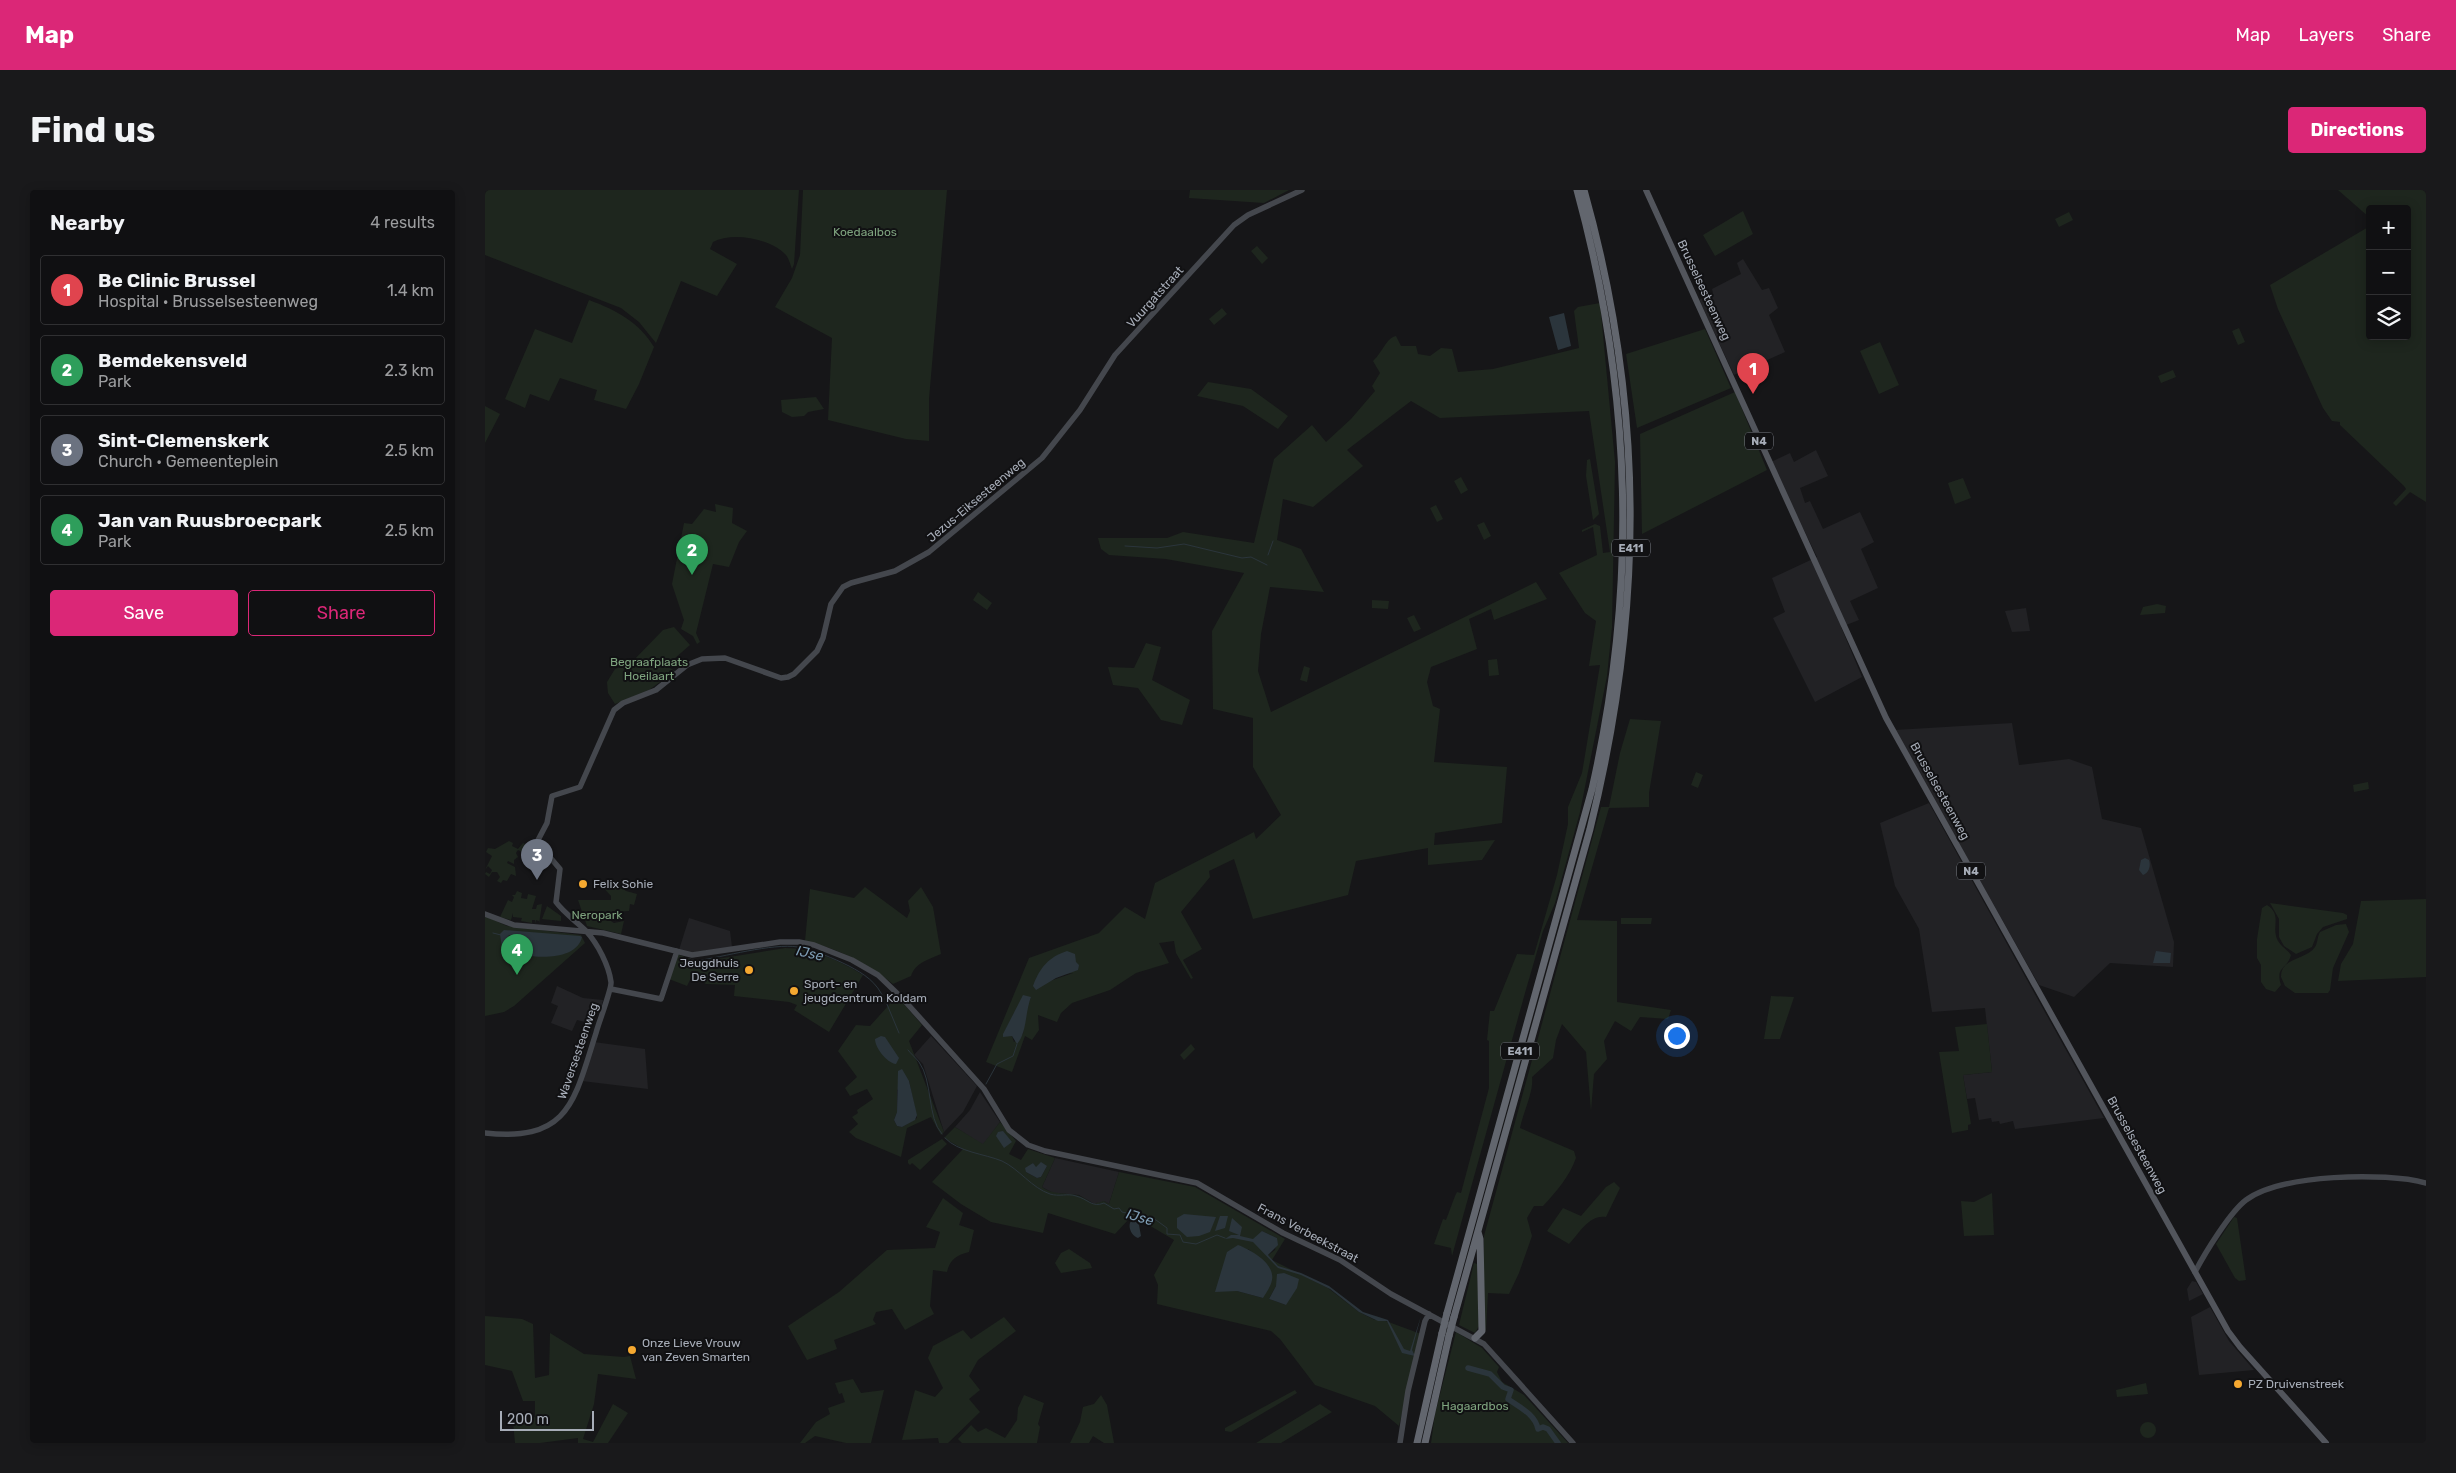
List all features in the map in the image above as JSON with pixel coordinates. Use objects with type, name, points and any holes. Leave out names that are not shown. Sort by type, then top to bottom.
[{"type":"highway","name":"E411","points":[[1577,190],[1605,288]]},
{"type":"highway","name":"E411","points":[[1425,1443],[1454,1317],[1590,829],[1620,682],[1629,596],[1631,474],[1625,388],[1585,190]]},
{"type":"highway","name":"E411","points":[[1417,1443],[1441,1333],[1582,826],[1606,722],[1617,637],[1623,516],[1618,397],[1608,305]]},
{"type":"highway","points":[[1478,1230],[1480,1239],[1482,1343]]},
{"type":"highway","points":[[1475,1338],[1482,1331]]},
{"type":"main road","name":"Brusselsesteenweg","points":[[1646,190],[1886,718],[2195,1272],[2239,1346],[2326,1443]]},
{"type":"street","name":"Vuurgatstraat","points":[[1075,416],[1115,355],[1234,225],[1245,217],[1296,190]]},
{"type":"street","name":"Vuurgatstraat","points":[[1265,206],[1303,190]]},
{"type":"street","name":"Jezus-Eiksesteenweg","points":[[586,931],[558,905],[556,898],[560,870],[537,842],[547,823],[552,796],[578,789],[588,773],[611,714],[617,707],[653,692],[687,665],[710,657],[732,660],[781,678],[790,676],[817,651],[823,638],[831,604],[843,587],[895,571],[940,544],[1036,464],[1075,416]]},
{"type":"street","name":"Frans Verbeekstraat","points":[[485,914],[514,925],[611,935],[698,956],[780,942],[814,945],[852,960],[878,975],[903,999],[982,1086],[1009,1130],[1032,1147],[1051,1153],[1197,1183],[1283,1233],[1340,1260],[1383,1289],[1482,1343],[1573,1443]]},
{"type":"street","points":[[586,931],[605,964],[611,989],[661,999],[677,951]]},
{"type":"street","name":"Waversesteenweg","points":[[485,1134],[508,1136],[528,1133],[548,1126],[566,1112],[576,1092],[606,998],[611,989]]},
{"type":"street","points":[[2195,1272],[2238,1208],[2251,1197],[2269,1188],[2289,1184],[2371,1176],[2397,1177],[2426,1183]]},
{"type":"street","points":[[2188,1259],[2202,1261]]},
{"type":"street","points":[[1400,1443],[1408,1391],[1425,1321],[1429,1314]]},
{"type":"shaded area","points":[[1743,259],[1762,290],[1769,288],[1778,308],[1769,315],[1785,352],[1734,375],[1699,300],[1713,293],[1712,289],[1741,274],[1737,263]]},
{"type":"shaded area","points":[[1564,313],[1571,346],[1558,350],[1549,317]]},
{"type":"shaded area","points":[[1816,450],[1828,476],[1800,488],[1805,503],[1810,501],[1823,529],[1860,512],[1874,542],[1861,549],[1878,588],[1850,601],[1859,620],[1841,627],[1862,677],[1815,702],[1773,618],[1785,612],[1772,578],[1817,557],[1771,462],[1790,453],[1794,462]]},
{"type":"shaded area","points":[[2026,608],[2030,631],[2012,632],[2005,611]]},
{"type":"shaded area","points":[[2012,723],[2019,765],[2069,759],[2092,767],[2102,819],[2141,828],[2174,942],[2173,967],[2110,963],[2074,997],[2039,985],[1895,730]]},
{"type":"shaded area","points":[[1929,803],[2104,1118],[2015,1129],[2013,1121],[2000,1124],[1999,1121],[1992,1122],[1991,1118],[1979,1120],[1975,1098],[1967,1099],[1963,1075],[1992,1072],[1985,1008],[1932,1012],[1919,929],[1895,886],[1880,823]]},
{"type":"shaded area","points":[[2145,858],[2149,860],[2150,867],[2147,873],[2143,875],[2139,870],[2141,860]]},
{"type":"shaded area","points":[[689,918],[730,931],[732,947],[690,953],[679,950]]},
{"type":"shaded area","points":[[504,930],[582,937],[578,946],[570,952],[547,957],[522,955],[502,948],[500,934]],"holes":[[[509,935],[516,936],[522,940],[518,945],[505,940]]]},
{"type":"shaded area","points":[[1067,951],[1075,954],[1076,962],[1079,965],[1078,970],[1056,978],[1036,990],[1033,986],[1042,968],[1055,956]]},
{"type":"shaded area","points":[[2156,951],[2171,953],[2170,963],[2153,963]]},
{"type":"shaded area","points":[[557,986],[583,998],[603,1000],[601,1008],[596,1008],[591,1021],[587,1019],[585,1022],[577,1020],[572,1031],[551,1023],[558,1006],[551,1003]]},
{"type":"shaded area","points":[[1023,995],[1031,997],[1023,1034],[1017,1044],[1012,1036],[1003,1037],[1003,1034]]},
{"type":"shaded area","points":[[881,1036],[885,1037],[899,1058],[896,1064],[885,1058],[879,1051],[875,1039]]},
{"type":"shaded area","points":[[931,1036],[977,1086],[963,1112],[944,1132],[923,1064],[914,1055]]},
{"type":"shaded area","points":[[594,1042],[645,1049],[648,1089],[582,1081]]},
{"type":"shaded area","points":[[902,1069],[909,1081],[917,1115],[915,1120],[902,1127],[897,1126],[894,1120],[897,1112],[898,1071]]},
{"type":"shaded area","points":[[980,1092],[1000,1122],[983,1145],[955,1127],[970,1110]]},
{"type":"shaded area","points":[[1003,1131],[1012,1142],[1004,1148],[996,1136],[998,1132]]},
{"type":"shaded area","points":[[1055,1158],[1119,1172],[1109,1204],[1104,1201],[1096,1205],[1079,1195],[1053,1193],[1042,1187]]},
{"type":"shaded area","points":[[1041,1162],[1047,1166],[1041,1177],[1037,1178],[1026,1172],[1025,1168],[1033,1163],[1036,1167]]},
{"type":"shaded area","points":[[1184,1214],[1216,1217],[1210,1232],[1199,1236],[1187,1237],[1177,1228],[1177,1218]]},
{"type":"shaded area","points":[[1220,1216],[1228,1216],[1225,1228],[1215,1231]]},
{"type":"shaded area","points":[[1232,1218],[1242,1227],[1240,1236],[1253,1239],[1262,1231],[1277,1238],[1278,1245],[1268,1255],[1278,1266],[1301,1273],[1329,1286],[1363,1312],[1388,1320],[1404,1349],[1410,1351],[1421,1316],[1412,1350],[1415,1356],[1402,1353],[1387,1321],[1378,1321],[1359,1312],[1330,1289],[1301,1275],[1278,1268],[1253,1242],[1233,1238],[1225,1239],[1231,1235],[1239,1235],[1229,1231]]},
{"type":"shaded area","points":[[1134,1220],[1139,1225],[1141,1236],[1138,1238],[1130,1228],[1131,1221]]},
{"type":"shaded area","points":[[1238,1245],[1261,1258],[1270,1268],[1272,1280],[1263,1298],[1237,1291],[1215,1292],[1227,1252]]},
{"type":"shaded area","points":[[1284,1273],[1299,1279],[1297,1288],[1286,1305],[1269,1299],[1276,1286],[1277,1274]]},
{"type":"shaded area","points":[[2192,1281],[2196,1282],[2203,1294],[2189,1301],[2187,1289]]},
{"type":"shaded area","points":[[2210,1307],[2229,1341],[2254,1370],[2199,1375],[2191,1317]]},
{"type":"green space","points":[[485,190],[799,190],[794,264],[792,269],[785,254],[770,244],[751,238],[731,237],[713,242],[710,249],[737,264],[717,296],[681,281],[656,343],[639,322],[621,308],[485,255]]},
{"type":"green space","name":"Koedaalbos","points":[[803,190],[947,190],[929,399],[929,441],[906,439],[828,420],[832,338],[775,307],[792,278],[800,255]]},
{"type":"green space","points":[[1190,190],[1289,190],[1264,203],[1189,198]]},
{"type":"green space","points":[[2338,190],[2426,190],[2426,502],[2410,492],[2396,506],[2393,503],[2406,489],[2404,486],[2340,425],[2340,422],[2332,421],[2323,408],[2278,309],[2270,285],[2366,228],[2366,340],[2411,340],[2411,205],[2366,205],[2366,214]]},
{"type":"green space","points":[[1743,211],[1753,234],[1715,256],[1703,235]]},
{"type":"green space","points":[[2069,212],[2073,220],[2059,227],[2055,219]]},
{"type":"green space","points":[[1257,246],[1268,258],[1262,264],[1251,251]]},
{"type":"green space","points":[[589,300],[626,318],[648,338],[654,347],[639,384],[626,409],[594,400],[597,390],[560,378],[549,401],[530,394],[525,408],[505,399],[535,329],[572,343]]},
{"type":"green space","points":[[1600,303],[1615,462],[1612,627],[1607,676],[1580,812],[1555,903],[1543,931],[1525,993],[1452,1256],[1451,1248],[1434,1244],[1443,1219],[1446,1220],[1457,1192],[1461,1193],[1489,1088],[1489,1041],[1487,1040],[1490,1011],[1494,1011],[1517,954],[1534,955],[1557,875],[1568,824],[1568,807],[1582,773],[1600,665],[1589,666],[1596,621],[1585,613],[1559,573],[1597,555],[1593,527],[1582,532],[1582,530],[1595,524],[1600,526],[1603,553],[1610,552],[1589,411],[1440,418],[1411,401],[1347,450],[1363,466],[1313,507],[1283,499],[1277,540],[1301,549],[1324,592],[1270,587],[1261,634],[1258,671],[1271,712],[1536,582],[1547,599],[1494,620],[1491,609],[1469,619],[1477,649],[1431,667],[1427,682],[1433,706],[1440,709],[1434,762],[1507,767],[1502,823],[1435,833],[1434,845],[1495,840],[1482,860],[1428,865],[1428,848],[1356,861],[1348,895],[1253,919],[1234,859],[1209,871],[1210,877],[1181,912],[1202,949],[1183,960],[1193,978],[1191,979],[1176,953],[1174,941],[1159,943],[1169,963],[1136,973],[1110,990],[1072,1003],[1061,1013],[1057,1022],[1038,1015],[1039,1030],[1032,1040],[1025,1036],[1012,1072],[986,1062],[1029,958],[1099,933],[1125,907],[1145,919],[1155,883],[1254,832],[1256,839],[1281,815],[1253,767],[1253,718],[1213,709],[1212,631],[1244,573],[1166,559],[1109,555],[1101,549],[1098,538],[1167,538],[1183,532],[1254,543],[1274,459],[1312,425],[1326,442],[1351,419],[1375,391],[1372,386],[1380,373],[1373,361],[1390,339],[1396,336],[1401,346],[1416,346],[1418,354],[1430,356],[1441,348],[1452,349],[1458,372],[1493,369],[1579,348],[1574,311],[1578,307]],"holes":[[[1073,973],[1050,981],[1036,977]],[[1031,997],[1026,1009],[1023,1034],[1014,1042],[1012,1036],[1003,1036],[1014,1013]]]},
{"type":"green space","points":[[1222,308],[1227,314],[1214,325],[1209,319]]},
{"type":"green space","points":[[2239,328],[2245,342],[2238,345],[2232,331]]},
{"type":"green space","points":[[1705,329],[1731,388],[1637,428],[1626,354]]},
{"type":"green space","points":[[1880,342],[1899,385],[1879,394],[1860,351]]},
{"type":"green space","points":[[2173,370],[2176,377],[2161,383],[2158,376]]},
{"type":"green space","points":[[1208,382],[1251,389],[1288,416],[1278,429],[1243,406],[1197,396]]},
{"type":"green space","points":[[1735,392],[1767,470],[1642,534],[1640,434]]},
{"type":"green space","points":[[816,397],[824,409],[808,412],[804,416],[792,417],[782,412],[781,400]]},
{"type":"green space","points":[[485,406],[500,414],[485,443]]},
{"type":"green space","points":[[1590,459],[1599,514],[1593,520],[1586,476],[1587,460]]},
{"type":"green space","points":[[1461,477],[1468,490],[1461,494],[1454,481]]},
{"type":"green space","points":[[1963,478],[1971,498],[1955,504],[1948,483]]},
{"type":"green space","points":[[715,504],[733,508],[732,523],[747,531],[739,542],[729,567],[713,564],[696,633],[700,642],[697,644],[693,636],[681,629],[684,620],[672,584],[684,523],[692,524],[704,509],[716,512]]},
{"type":"green space","points":[[1436,505],[1443,519],[1437,522],[1430,508]]},
{"type":"green space","points":[[1484,522],[1491,536],[1484,540],[1477,525]]},
{"type":"green space","points":[[978,592],[992,603],[987,610],[973,600]]},
{"type":"green space","points":[[1372,600],[1389,601],[1388,609],[1372,608]]},
{"type":"green space","points":[[2157,604],[2166,606],[2165,613],[2140,615],[2143,607]]},
{"type":"green space","points":[[1414,615],[1421,629],[1414,632],[1407,618]]},
{"type":"green space","name":"Begraafplaats Hoeilaart","points":[[674,627],[690,645],[666,666],[675,671],[649,690],[615,704],[608,693],[607,682],[615,669],[630,664],[663,630]]},
{"type":"green space","points":[[1146,643],[1161,647],[1152,680],[1190,700],[1182,725],[1161,720],[1138,688],[1113,685],[1108,667],[1134,668]]},
{"type":"green space","points":[[1497,659],[1499,675],[1489,676],[1488,660]]},
{"type":"green space","points":[[1304,666],[1310,668],[1307,682],[1300,680]]},
{"type":"green space","points":[[1630,719],[1661,721],[1649,793],[1649,807],[1609,808],[1577,920],[1617,921],[1617,1002],[1671,1010],[1668,1019],[1640,1017],[1631,1031],[1615,1021],[1604,1041],[1607,1059],[1594,1074],[1591,1111],[1586,1052],[1562,1024],[1556,1040],[1553,1058],[1532,1077],[1530,1096],[1520,1128],[1574,1151],[1576,1158],[1558,1189],[1543,1206],[1534,1206],[1527,1218],[1532,1236],[1519,1273],[1509,1294],[1488,1293],[1486,1330],[1483,1331],[1484,1236],[1601,807],[1609,807],[1620,753]]},
{"type":"green space","points":[[1696,772],[1703,775],[1698,788],[1691,785]]},
{"type":"green space","points":[[2368,782],[2369,789],[2354,792],[2353,785]]},
{"type":"green space","points":[[509,841],[513,843],[512,846],[518,849],[523,843],[527,845],[524,853],[518,850],[516,853],[518,857],[514,860],[514,864],[508,861],[507,863],[515,867],[516,876],[511,874],[507,881],[503,880],[501,883],[497,881],[500,877],[497,872],[492,872],[489,877],[485,874],[486,872],[490,874],[492,870],[488,866],[485,870],[492,856],[486,852],[488,848],[495,849]]},
{"type":"green space","name":"Neropark","points":[[599,883],[621,887],[626,891],[637,894],[634,905],[630,904],[629,911],[612,912],[609,920],[614,923],[624,921],[621,934],[587,926],[578,900],[611,900],[611,896]]},
{"type":"green space","points":[[865,887],[907,918],[910,911],[908,901],[921,887],[933,907],[941,954],[923,962],[913,971],[911,976],[893,984],[851,957],[830,948],[805,941],[810,889],[854,898]]},
{"type":"green space","points":[[517,891],[522,893],[521,898],[527,899],[528,894],[536,896],[532,909],[536,909],[537,905],[542,904],[539,924],[539,921],[536,920],[536,924],[535,920],[532,920],[532,923],[521,921],[522,918],[513,917],[513,913],[511,920],[500,917],[508,900],[512,902],[514,897],[512,895],[515,895]]},
{"type":"green space","points":[[2426,899],[2426,977],[2338,981],[2341,964],[2353,944],[2361,901]]},
{"type":"green space","points":[[2270,903],[2343,913],[2347,915],[2347,919],[2323,927],[2317,934],[2312,947],[2296,954],[2284,946],[2279,937],[2279,919]]},
{"type":"green space","points":[[2267,905],[2274,912],[2277,939],[2291,955],[2280,971],[2281,985],[2275,992],[2266,989],[2261,982],[2261,965],[2257,958],[2257,939],[2262,908]]},
{"type":"green space","points":[[547,906],[561,916],[561,921],[542,919]]},
{"type":"green space","points":[[485,916],[507,926],[581,935],[585,943],[514,1006],[504,1012],[485,1016]]},
{"type":"green space","points":[[1621,918],[1652,918],[1651,924],[1621,924]]},
{"type":"green space","points":[[2346,924],[2349,932],[2333,968],[2328,993],[2295,993],[2285,986],[2281,977],[2285,966],[2311,951],[2316,945],[2320,932],[2336,925]]},
{"type":"green space","name":"Sport- en jeugdcentrum Koldam","points":[[785,948],[805,950],[826,956],[863,975],[829,1032],[794,1010],[797,1005],[789,1002],[734,996],[735,985],[706,984],[692,976],[687,986],[669,979],[677,954],[698,962]]},
{"type":"green space","points":[[897,996],[922,1025],[909,1041],[944,1132],[941,1135],[931,1117],[907,1128],[901,1157],[856,1138],[849,1132],[858,1124],[852,1117],[858,1113],[857,1110],[873,1099],[867,1089],[850,1096],[845,1088],[857,1077],[838,1051],[856,1025],[870,1026]],"holes":[[[909,1081],[917,1118],[902,1127],[897,1126],[894,1120],[897,1112],[897,1090]]]},
{"type":"green space","points":[[1771,996],[1794,997],[1780,1039],[1764,1039]]},
{"type":"green space","points":[[1987,1024],[1992,1072],[1963,1075],[1971,1124],[1968,1125],[1968,1130],[1952,1133],[1939,1052],[1959,1051],[1955,1027]]},
{"type":"green space","points":[[1191,1044],[1195,1049],[1184,1060],[1180,1055]]},
{"type":"green space","points":[[1000,1122],[1016,1141],[1009,1154],[1021,1160],[1028,1149],[1055,1158],[1042,1187],[1048,1190],[1073,1194],[1093,1204],[1104,1201],[1109,1204],[1119,1172],[1195,1187],[1285,1239],[1272,1260],[1328,1288],[1359,1312],[1375,1320],[1383,1320],[1421,1334],[1399,1426],[1375,1406],[1315,1385],[1280,1339],[1271,1331],[1157,1304],[1158,1285],[1154,1275],[1174,1240],[1137,1218],[1128,1220],[1115,1234],[1048,1213],[1043,1233],[991,1222],[961,1204],[932,1182],[963,1149],[944,1138],[955,1127],[983,1144]],"holes":[[[1033,1163],[1035,1167],[1047,1166],[1041,1177],[1037,1178],[1026,1172],[1026,1168]],[[1262,1231],[1277,1238],[1275,1250],[1267,1256]],[[1248,1249],[1254,1254],[1263,1298],[1237,1291]],[[1276,1286],[1286,1305],[1269,1299]]]},
{"type":"green space","points":[[942,1139],[947,1144],[920,1170],[912,1163],[910,1165],[908,1163],[908,1160]]},
{"type":"green space","points":[[1614,1182],[1620,1188],[1606,1217],[1595,1218],[1590,1221],[1569,1244],[1547,1231],[1563,1208],[1581,1216],[1606,1187]]},
{"type":"green space","points":[[1992,1193],[1994,1235],[1964,1236],[1961,1201],[1974,1202]]},
{"type":"green space","points":[[943,1198],[963,1213],[959,1225],[974,1230],[969,1252],[955,1258],[947,1272],[933,1270],[930,1306],[934,1314],[905,1330],[892,1309],[876,1312],[873,1320],[876,1324],[834,1340],[837,1349],[807,1360],[788,1326],[839,1292],[887,1250],[935,1248],[940,1232],[926,1227]]},
{"type":"green space","points":[[2234,1217],[2237,1218],[2246,1280],[2239,1281],[2235,1278],[2216,1244]]},
{"type":"green space","points":[[1069,1249],[1090,1263],[1092,1268],[1061,1273],[1055,1263],[1061,1253]]},
{"type":"green space","points":[[1474,1263],[1477,1264],[1479,1326],[1475,1333],[1459,1325]]},
{"type":"green space","points":[[485,1316],[522,1319],[533,1324],[535,1378],[549,1375],[550,1333],[584,1354],[630,1356],[636,1379],[598,1374],[594,1404],[583,1439],[593,1442],[613,1404],[628,1413],[608,1443],[578,1443],[578,1438],[540,1443],[515,1443],[513,1422],[535,1417],[535,1401],[523,1401],[512,1371],[485,1365]]},
{"type":"green space","points":[[1004,1317],[1016,1331],[978,1360],[969,1376],[980,1390],[969,1399],[980,1412],[948,1443],[939,1443],[938,1438],[902,1440],[915,1390],[935,1397],[943,1388],[928,1358],[933,1346],[963,1330],[971,1339]]},
{"type":"green space","name":"Hagaardbos","points":[[1456,1332],[1482,1348],[1499,1367],[1497,1372],[1502,1382],[1524,1395],[1568,1443],[1431,1443],[1435,1414]]},
{"type":"green space","points":[[853,1379],[861,1393],[884,1390],[871,1443],[846,1443],[815,1436],[805,1443],[800,1443],[816,1422],[830,1414],[828,1408],[845,1402],[842,1393],[839,1394],[835,1383]]},
{"type":"green space","points":[[2146,1383],[2148,1394],[2117,1397],[2116,1390]]},
{"type":"green space","points":[[1295,1390],[1297,1393],[1231,1432],[1225,1431],[1225,1428]]},
{"type":"green space","points":[[1024,1395],[1044,1403],[1038,1424],[1040,1427],[1037,1443],[962,1443],[958,1439],[971,1425],[978,1432],[986,1428],[1005,1438],[1017,1420],[1018,1408]]},
{"type":"green space","points":[[1101,1395],[1107,1405],[1114,1443],[1104,1443],[1093,1436],[1089,1443],[1070,1443],[1080,1422],[1083,1407],[1094,1404]]},
{"type":"green space","points":[[1320,1404],[1332,1412],[1281,1443],[1256,1443]]},
{"type":"green space","points":[[2148,1422],[2154,1424],[2156,1430],[2154,1436],[2148,1438],[2142,1436],[2140,1430],[2142,1424]]},
{"type":"waterway","points":[[1268,555],[1273,541]]},
{"type":"waterway","points":[[1125,546],[1157,548],[1184,544],[1242,558],[1251,557],[1267,565]]},
{"type":"waterway","name":"IJse","points":[[493,933],[501,935]]},
{"type":"waterway","name":"IJse","points":[[690,959],[696,961],[775,947],[798,947],[831,958],[860,972],[874,983],[884,999]]},
{"type":"waterway","name":"IJse","points":[[886,1002],[899,1033]]},
{"type":"waterway","points":[[986,1084],[997,1064],[1013,1056],[1017,1044]]},
{"type":"waterway","name":"IJse","points":[[908,1050],[919,1062],[923,1070],[934,1119],[942,1134]]},
{"type":"waterway","name":"IJse","points":[[945,1138],[950,1143],[964,1150],[1008,1164],[1037,1187],[1050,1194],[1073,1195],[1093,1204],[1104,1203],[1114,1209],[1119,1208],[1122,1212],[1156,1220],[1167,1228],[1167,1234],[1180,1235],[1183,1242],[1196,1244],[1217,1235],[1225,1238]]},
{"type":"waterway","name":"IJse","points":[[1468,1368],[1490,1374],[1503,1387],[1511,1390],[1508,1399],[1530,1415],[1538,1429],[1543,1427],[1548,1429],[1558,1443]]},
{"type":"place","name":"Be Clinic Brussel","points":[[1753,394]]},
{"type":"place","name":"Bemdekensveld","points":[[692,575]]},
{"type":"place","name":"Sint-Clemenskerk","points":[[537,880]]},
{"type":"place","name":"Felix Sohie","points":[[583,884]]},
{"type":"place","name":"Jeugdhuis De Serre","points":[[749,970]]},
{"type":"place","name":"Jan van Ruusbroecpark","points":[[517,975]]},
{"type":"place","name":"Sport- en jeugdcentrum Koldam","points":[[794,991]]},
{"type":"place","name":"Onze Lieve Vrouw van Zeven Smarten","points":[[632,1350]]},
{"type":"place","name":"PZ Druivenstreek","points":[[2238,1384]]}]
